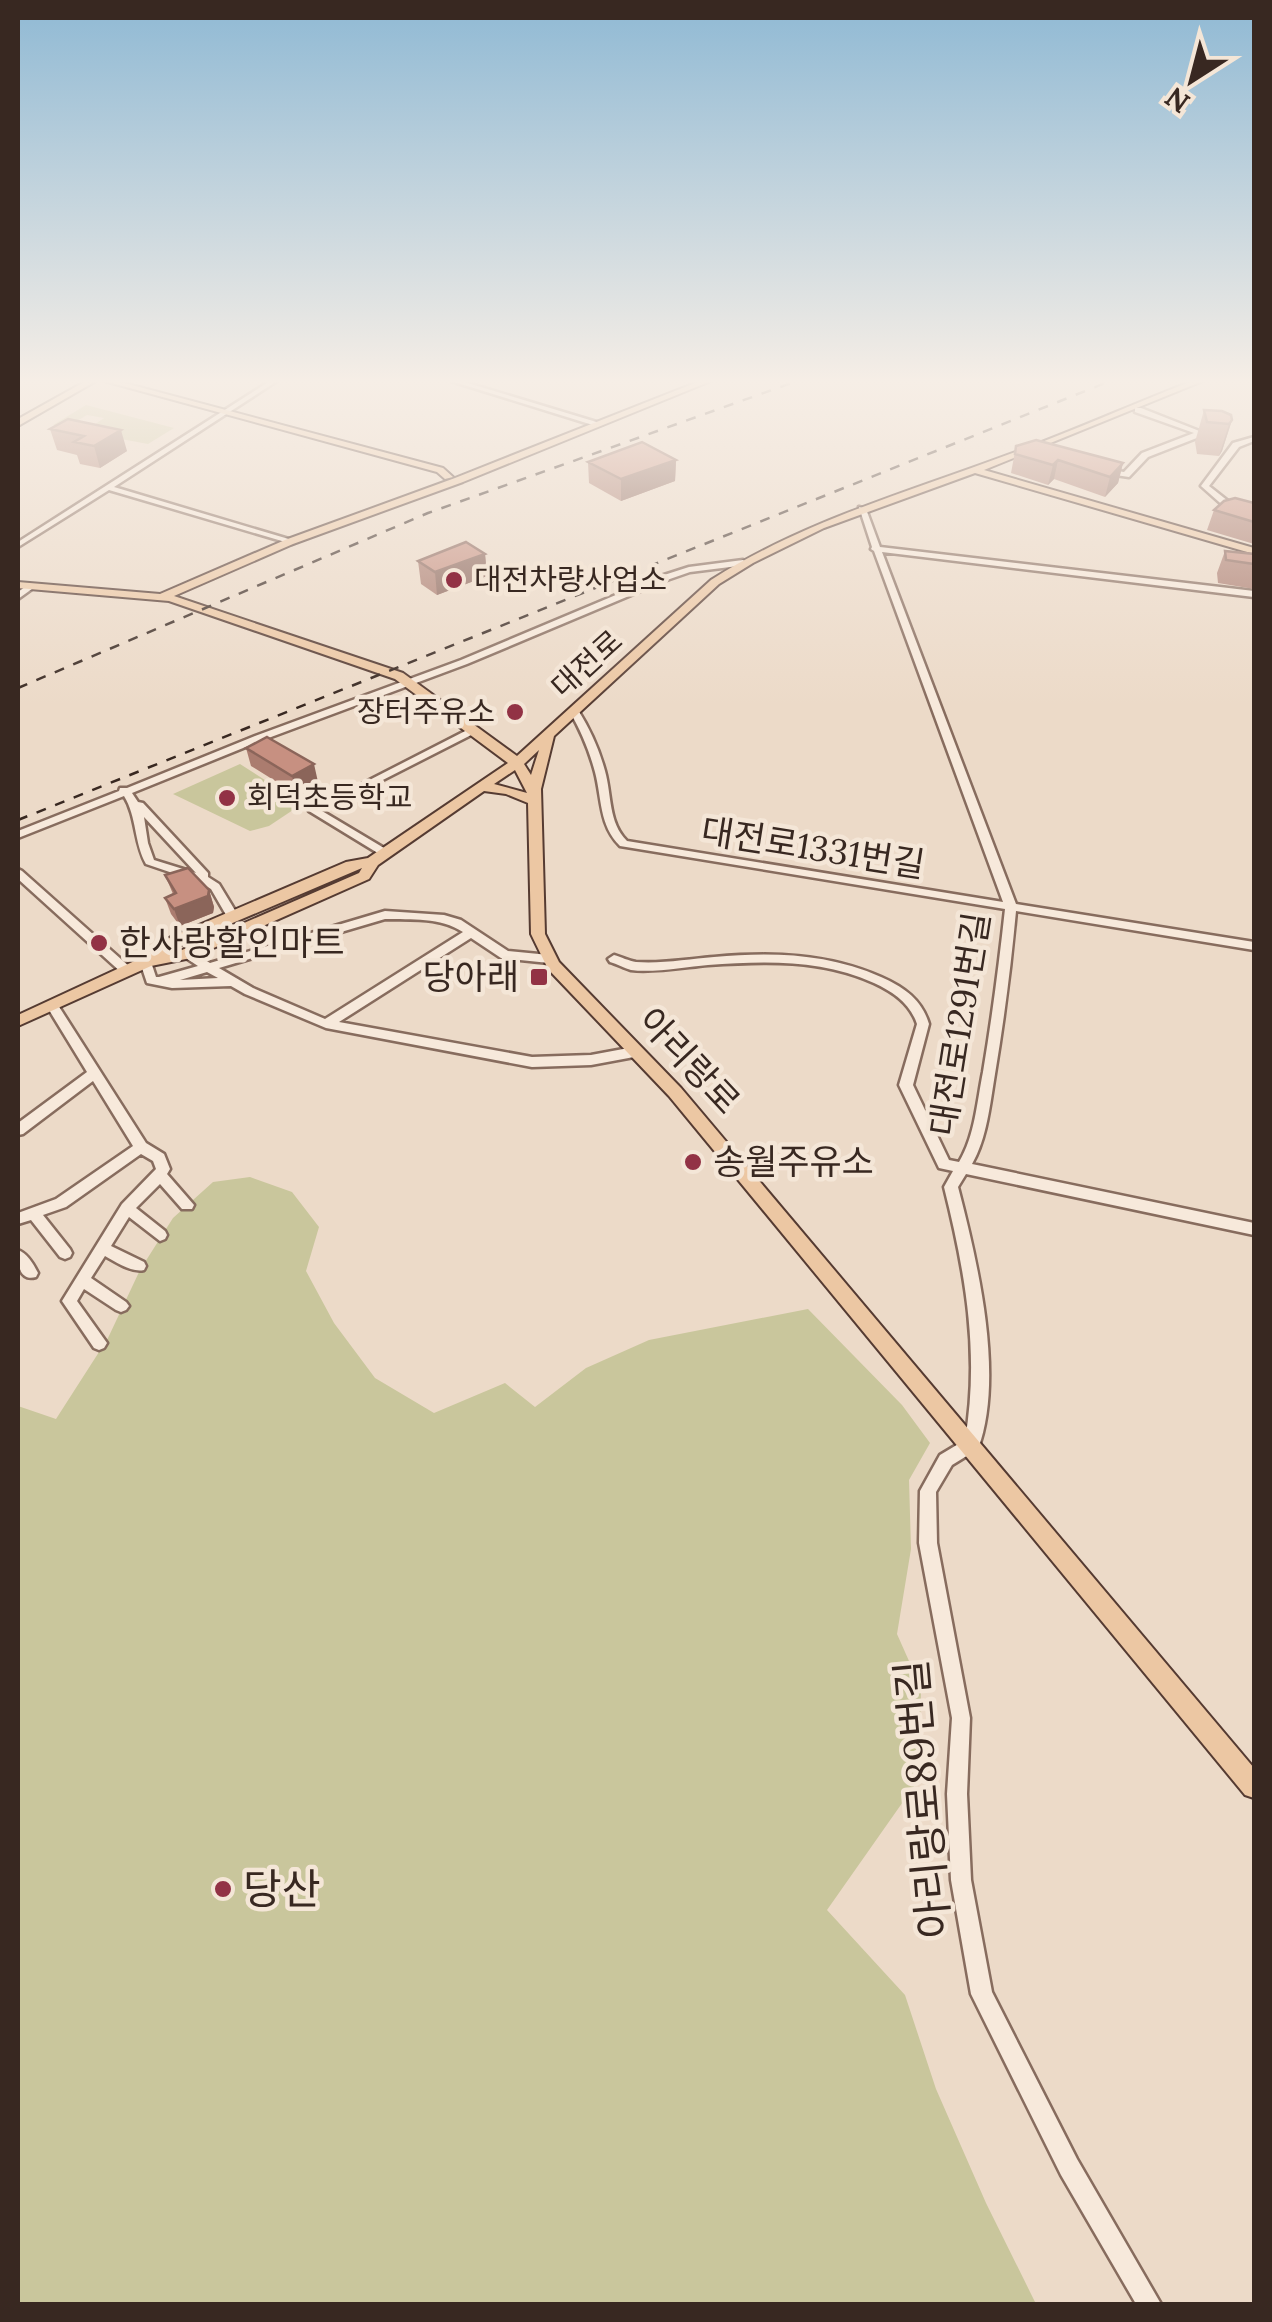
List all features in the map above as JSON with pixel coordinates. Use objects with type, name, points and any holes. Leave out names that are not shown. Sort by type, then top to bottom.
[{"type":"main road","points":[[179,597],[289,542],[418,489]]},
{"type":"main road","name":"대전로","points":[[18,1020],[146,962],[176,941],[378,857],[517,762],[715,582],[742,563],[862,509],[918,489]]},
{"type":"main road","points":[[1040,489],[1254,551]]},
{"type":"main road","name":"아리랑로","points":[[18,585],[179,597],[399,676],[517,762],[534,795],[538,934],[549,958],[578,996],[675,1092],[1254,1786]]},
{"type":"main road","points":[[480,787],[534,795],[550,734]]},
{"type":"main road","name":"대전로","points":[[146,962],[186,954],[364,876],[378,857]]},
{"type":"street","points":[[18,545],[102,489]]},
{"type":"street","points":[[114,489],[289,542]]},
{"type":"street","points":[[1209,489],[1230,507],[1254,514]]},
{"type":"street","name":"대전로1291번길","points":[[862,509],[1012,907],[982,1114],[964,1168],[952,1187],[974,1276],[977,1309],[979,1414],[972,1444]]},
{"type":"street","points":[[875,549],[1254,594]]},
{"type":"street","points":[[18,834],[664,578],[689,570],[742,563]]},
{"type":"street","points":[[18,596],[32,586]]},
{"type":"street","name":"대전로1331번길","points":[[575,712],[589,734],[609,826],[624,844],[1254,946]]},
{"type":"street","points":[[378,857],[314,812],[472,730]]},
{"type":"street","points":[[124,790],[214,887],[232,917]]},
{"type":"street","points":[[139,806],[142,838],[150,862],[188,872],[214,887]]},
{"type":"street","points":[[18,873],[127,971]]},
{"type":"street","points":[[158,982],[385,915],[440,918],[472,932],[504,956],[549,958]]},
{"type":"street","points":[[326,1024],[472,932]]},
{"type":"street","points":[[186,954],[291,1012],[326,1024],[532,1062],[592,1060],[634,1052]]},
{"type":"street","points":[[614,959],[633,966],[763,955],[845,966],[894,989],[914,1005],[923,1024],[906,1085],[944,1164],[1254,1228]]},
{"type":"street","points":[[146,962],[148,976],[158,982],[232,982]]},
{"type":"street","points":[[52,1005],[141,1147],[159,1158],[163,1169],[128,1208],[69,1301],[100,1344]]},
{"type":"street","points":[[18,1130],[94,1074]]},
{"type":"street","points":[[64,1253],[25,1216],[61,1203],[141,1147]]},
{"type":"street","points":[[160,1175],[187,1205]]},
{"type":"street","points":[[128,1208],[160,1235]]},
{"type":"street","points":[[102,1248],[139,1266]]},
{"type":"street","points":[[18,1256],[31,1274]]},
{"type":"street","points":[[82,1280],[121,1306]]},
{"type":"street","name":"아리랑로89번길","points":[[972,1444],[946,1460],[928,1491],[928,1544],[961,1718],[957,1794],[962,1880],[982,1994],[1068,2166],[1149,2304]]},
{"type":"shaded area","points":[[240,764],[302,804],[269,826],[250,831],[173,794]]},
{"type":"shaded area","points":[[250,1177],[292,1192],[319,1227],[306,1271],[334,1323],[375,1378],[434,1413],[505,1383],[535,1407],[586,1368],[649,1340],[808,1309],[902,1405],[930,1443],[909,1480],[911,1549],[897,1634],[921,1688],[919,1779],[827,1910],[905,1995],[936,2089],[1036,2304],[18,2304],[18,1406],[56,1419],[108,1338],[140,1270],[173,1218],[213,1182]]},
{"type":"building","points":[[1235,498],[1254,503],[1254,522],[1214,510]]},
{"type":"building","points":[[466,542],[485,554],[435,572],[418,561]]},
{"type":"building","points":[[1225,551],[1254,554],[1254,564],[1226,560]]},
{"type":"building","points":[[267,737],[314,764],[292,776],[246,748]]},
{"type":"building","points":[[188,868],[209,890],[208,896],[174,909],[165,898],[176,893],[165,875]]},
{"type":"railway","points":[[18,688],[428,513],[494,489]]},
{"type":"railway","points":[[18,820],[840,489]]},
{"type":"place","name":"대전차량사업소","points":[[454,580]]},
{"type":"place","name":"장터주유소","points":[[515,712]]},
{"type":"place","name":"회덕초등학교","points":[[227,798]]},
{"type":"place","name":"한사랑할인마트","points":[[99,943]]},
{"type":"place","name":"당아래","points":[[539,977]]},
{"type":"place","name":"송월주유소","points":[[693,1162]]},
{"type":"place","name":"당산","points":[[223,1889]]}]
